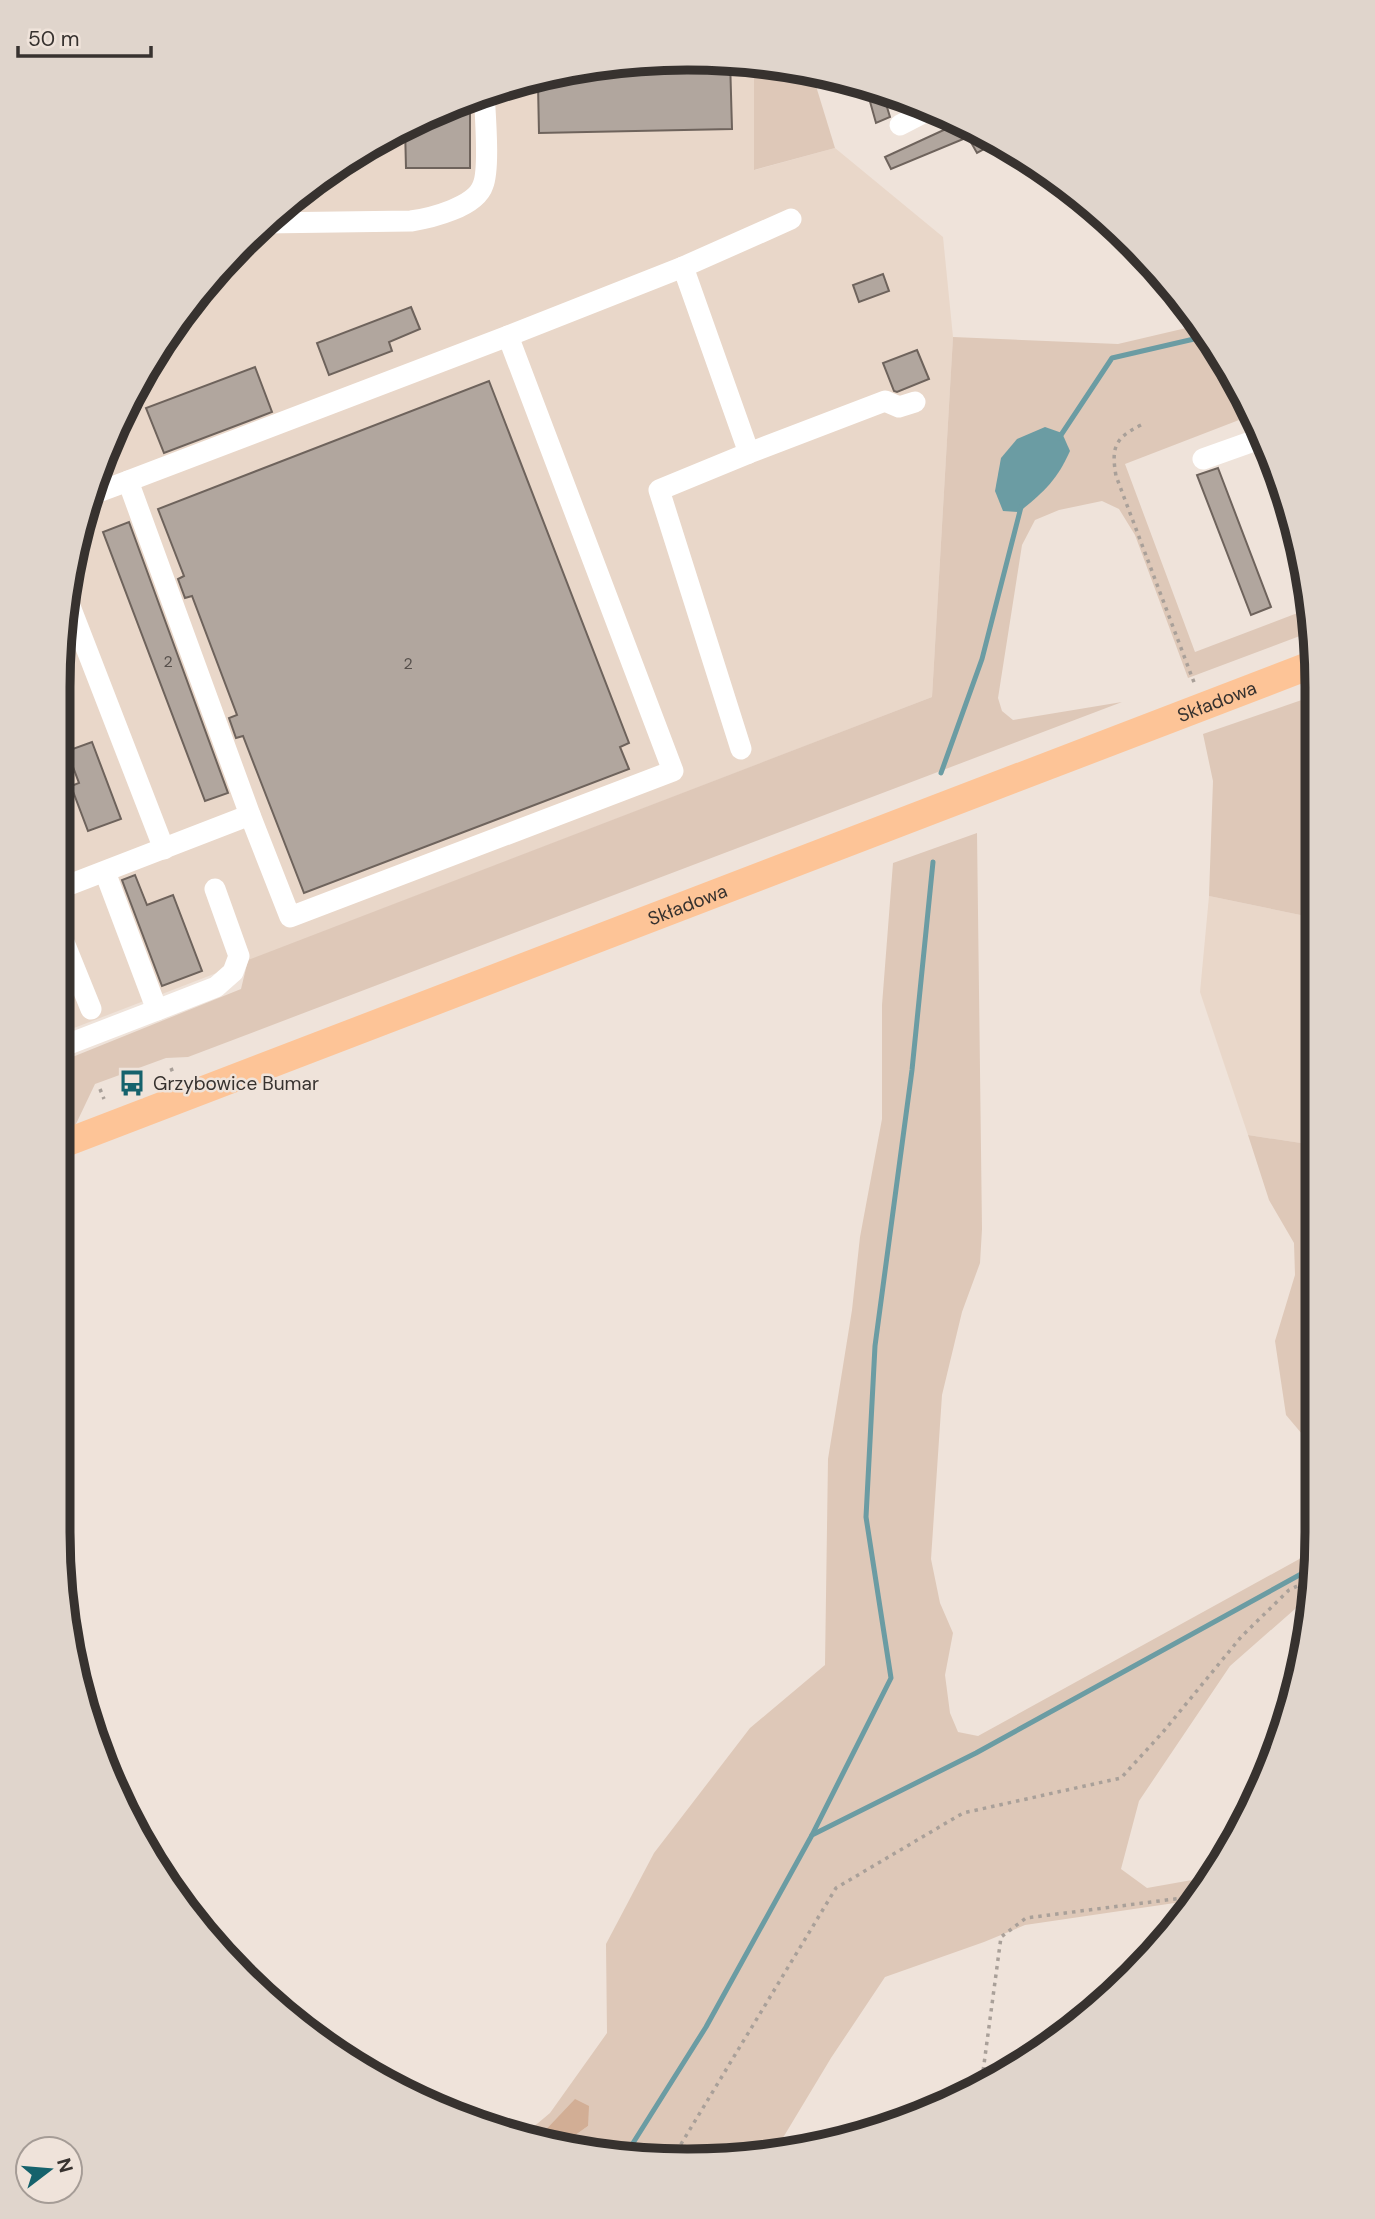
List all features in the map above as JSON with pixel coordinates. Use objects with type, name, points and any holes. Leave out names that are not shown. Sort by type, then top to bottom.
[{"type":"main road","name":"Składowa","points":[[70,1141],[1304,667]]},
{"type":"street","points":[[280,223],[430,218],[473,198],[483,187],[486,171],[484,105]]},
{"type":"street","points":[[900,125],[919,115]]},
{"type":"street","points":[[103,490],[683,267],[791,219]]},
{"type":"street","points":[[683,267],[749,453]]},
{"type":"street","points":[[128,481],[290,917],[673,771],[508,336]]},
{"type":"street","points":[[741,749],[659,490],[885,401],[899,407],[915,402]]},
{"type":"street","points":[[1203,458],[1253,441]]},
{"type":"street","points":[[74,617],[164,849]]},
{"type":"street","points":[[70,885],[250,815]]},
{"type":"street","points":[[105,872],[157,1010]]},
{"type":"street","points":[[70,1044],[216,987],[233,972],[239,956],[215,889]]},
{"type":"street","points":[[70,957],[91,1009]]},
{"type":"path","points":[[1141,425],[1126,432],[1116,443],[1113,457],[1116,476],[1203,706]]},
{"type":"path","points":[[171,1068],[173,1073]]},
{"type":"path","points":[[100,1089],[104,1099]]},
{"type":"path","points":[[678,2149],[836,1888],[963,1813],[1121,1778],[1163,1732],[1241,1637],[1289,1590],[1303,1583]]},
{"type":"path","points":[[983,2073],[1000,1937],[1026,1917],[1184,1898]]},
{"type":"shaded area","points":[[688,70],[754,74],[755,170],[835,148],[943,237],[953,337],[932,697],[70,1030],[71,647],[75,607],[91,528],[117,451],[134,414],[174,344],[223,280],[251,251],[280,223],[344,174],[414,134],[451,117],[528,91],[607,75]]},
{"type":"shaded area","points":[[754,74],[815,84],[835,148],[754,170]]},
{"type":"shaded area","points":[[1189,327],[1222,379],[1243,418],[1125,464],[1195,652],[1300,612],[1303,635],[1188,678],[1135,535],[1119,509],[1102,501],[1059,510],[1035,520],[1022,545],[998,698],[1002,711],[1013,720],[1122,702],[188,1057],[166,1058],[95,1084],[75,1126],[70,1128],[70,1058],[241,989],[248,960],[932,697],[953,337],[1118,344]]},
{"type":"shaded area","points":[[1305,699],[1305,916],[1209,896],[1213,781],[1203,734]]},
{"type":"shaded area","points":[[977,833],[982,1229],[980,1263],[962,1312],[942,1395],[931,1559],[940,1603],[953,1633],[945,1675],[950,1713],[958,1732],[978,1736],[1304,1556],[1301,1604],[1230,1666],[1139,1801],[1121,1869],[1147,1888],[1198,1879],[1181,1902],[1025,1925],[885,1977],[831,2058],[781,2142],[728,2148],[647,2148],[571,2138],[588,2126],[550,2127],[545,2132],[531,2129],[550,2113],[607,2033],[606,1944],[654,1853],[750,1728],[825,1665],[828,1459],[852,1310],[860,1237],[882,1119],[882,1005],[893,863]]},
{"type":"shaded area","points":[[1209,896],[1305,916],[1305,1144],[1248,1135],[1200,992]]},
{"type":"shaded area","points":[[1248,1135],[1305,1144],[1305,1438],[1286,1415],[1275,1341],[1295,1275],[1294,1243],[1269,1200]]},
{"type":"shaded area","points":[[575,2099],[589,2106],[588,2126],[571,2138],[544,2132]]},
{"type":"water","points":[[1045,427],[1062,433],[1070,451],[1065,461],[1049,485],[1019,512],[1003,511],[995,491],[1001,458],[1017,439]]},
{"type":"building","points":[[647,71],[730,71],[732,129],[539,133],[538,89],[570,84],[570,81],[607,75]]},
{"type":"building","points":[[869,98],[886,103],[890,117],[876,123]]},
{"type":"building","points":[[470,110],[470,168],[406,168],[405,139]]},
{"type":"building","points":[[948,128],[967,137],[891,169],[885,157]]},
{"type":"building","points":[[969,138],[986,148],[977,153]]},
{"type":"building","points":[[883,274],[889,291],[859,302],[853,285]]},
{"type":"building","points":[[411,307],[420,329],[389,342],[392,351],[329,375],[317,343]]},
{"type":"building","points":[[917,350],[929,379],[894,391],[883,363]]},
{"type":"building","points":[[255,367],[272,412],[164,453],[146,408]]},
{"type":"building","points":[[489,381],[629,743],[620,747],[629,769],[304,893],[243,736],[236,738],[229,718],[237,715],[192,596],[185,598],[178,579],[184,576],[158,509]]},
{"type":"building","points":[[1218,468],[1271,607],[1251,615],[1197,475]]},
{"type":"building","points":[[129,522],[228,793],[205,801],[103,532]]},
{"type":"building","points":[[92,742],[121,819],[88,831],[71,786],[79,783],[70,759],[70,750]]},
{"type":"building","points":[[135,875],[147,905],[173,895],[202,971],[162,986],[122,880]]},
{"type":"waterway","points":[[1059,438],[1112,358],[1197,338]]},
{"type":"waterway","points":[[941,773],[982,659],[1021,507]]},
{"type":"waterway","points":[[812,1835],[891,1678],[866,1517],[875,1346],[912,1070],[933,862]]},
{"type":"waterway","points":[[631,2146],[706,2027],[812,1835],[976,1753],[1304,1572]]},
{"type":"place","name":"Grzybowice Bumar","points":[[132,1083]]}]
